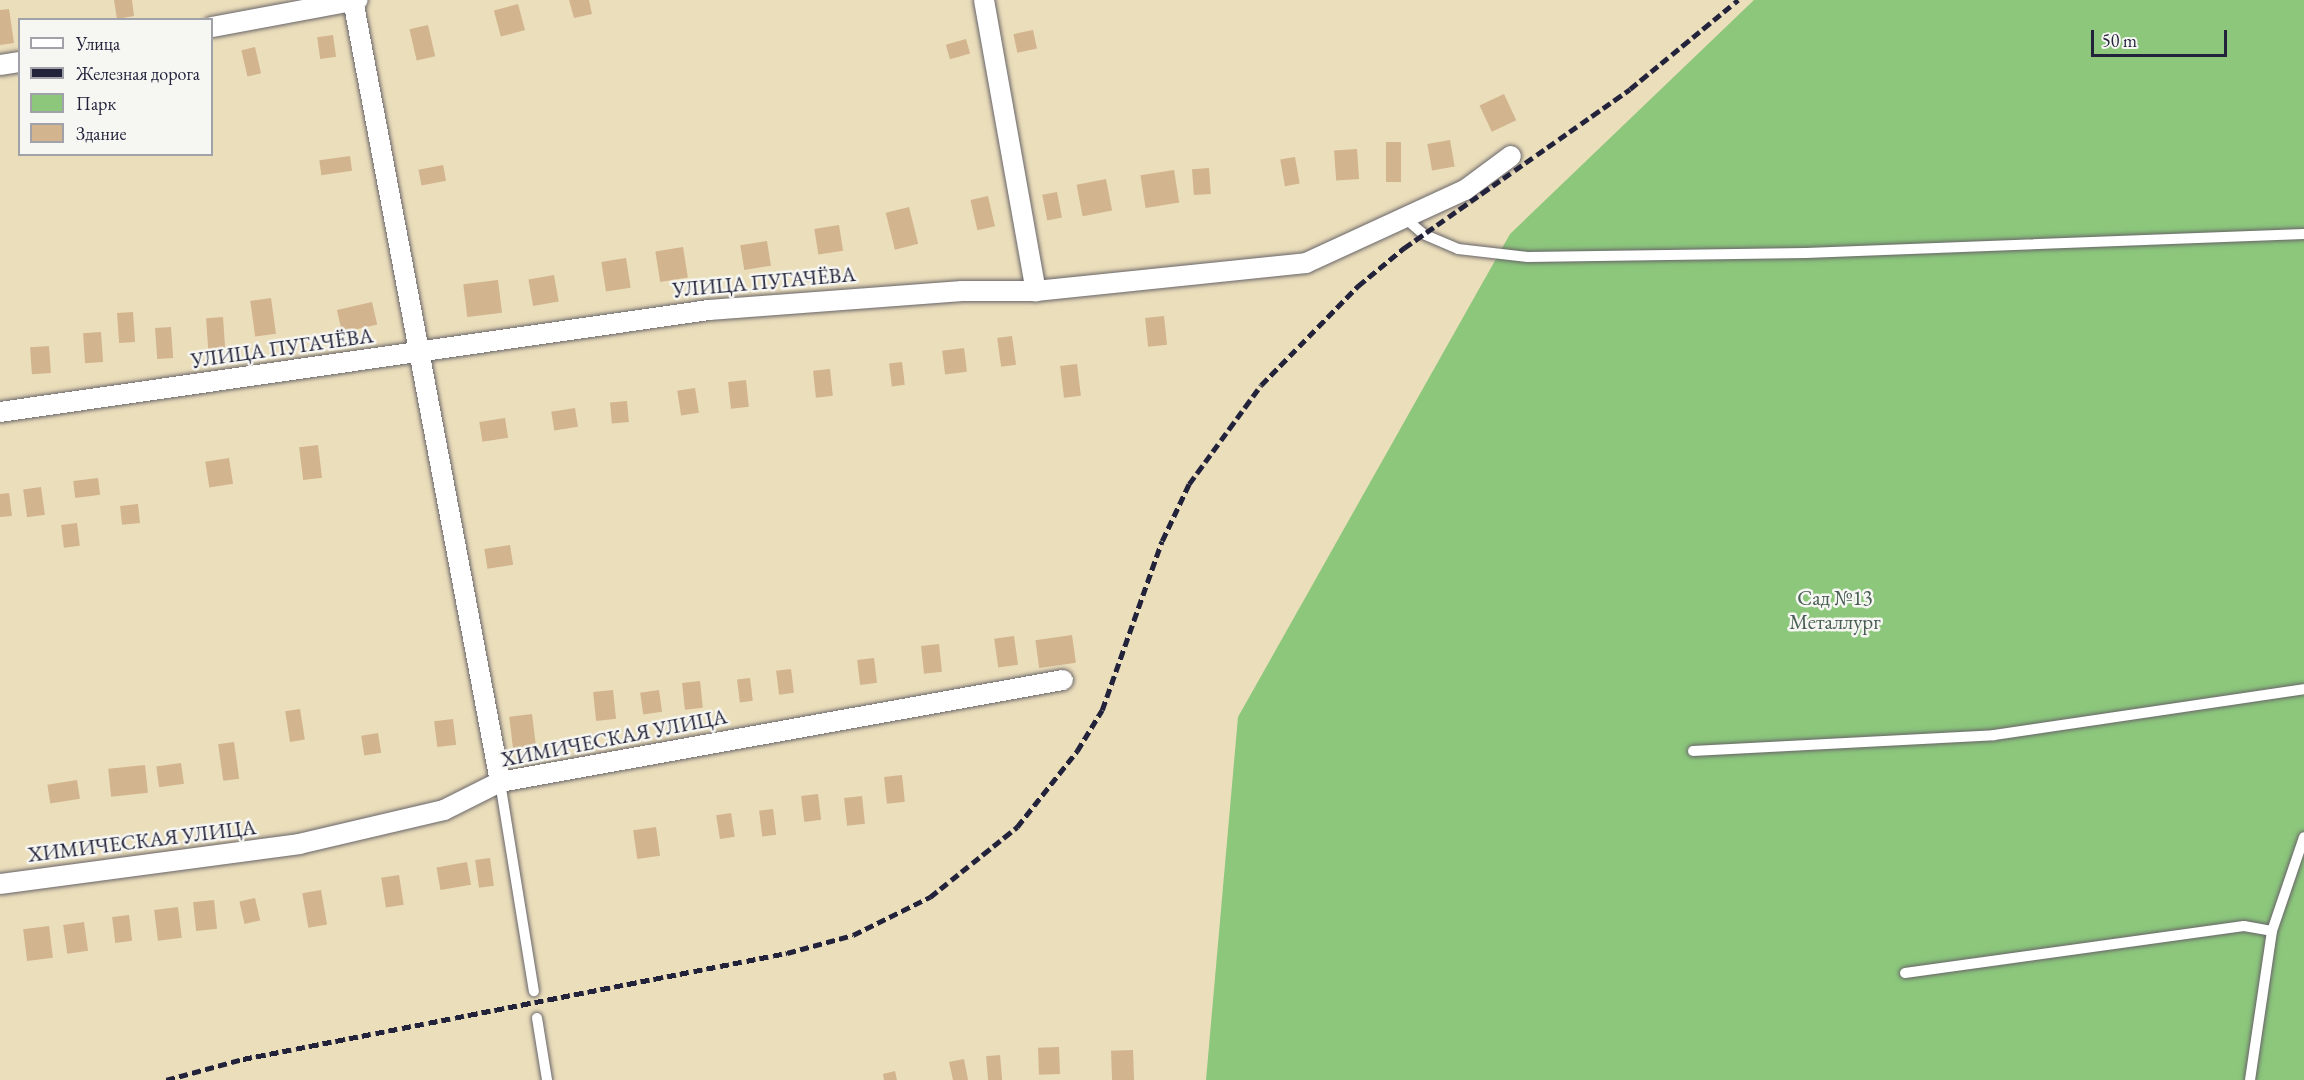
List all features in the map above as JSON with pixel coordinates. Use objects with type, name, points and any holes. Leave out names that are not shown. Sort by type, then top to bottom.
[{"type":"street","points":[[213,27],[355,0],[423,353],[500,782]]},
{"type":"street","points":[[984,0],[1036,291]]},
{"type":"street","points":[[0,65],[18,62]]},
{"type":"street","name":"УЛИЦА ПУГАЧЁВА","points":[[0,412],[423,353],[709,310],[962,291],[1036,291],[1306,263],[1465,190],[1511,156]]},
{"type":"street","name":"ХИМИЧЕСКАЯ УЛИЦА","points":[[0,884],[299,844],[444,810],[500,782],[1063,680]]},
{"type":"lane","points":[[1406,219],[1423,234],[1458,249],[1528,257],[1806,253],[2304,234]]},
{"type":"lane","points":[[1693,751],[1994,735],[2304,688]]},
{"type":"lane","points":[[500,782],[534,991]]},
{"type":"lane","points":[[2250,1080],[2272,931],[2299,869],[2304,837]]},
{"type":"lane","points":[[1905,973],[2244,926],[2272,931]]},
{"type":"lane","points":[[537,1018],[547,1080]]},
{"type":"green space","name":"Сад №13 Металлург","points":[[1754,0],[2304,0],[2304,1080],[1206,1080],[1238,717],[1510,234]]},
{"type":"building","points":[[114,0],[132,0],[134,16],[117,18]]},
{"type":"building","points":[[569,0],[589,0],[592,14],[574,18]]},
{"type":"building","points":[[518,4],[525,30],[501,37],[494,10]]},
{"type":"building","points":[[9,9],[14,43],[0,45],[0,10]]},
{"type":"building","points":[[428,25],[435,56],[417,60],[409,29]]},
{"type":"building","points":[[1033,30],[1037,49],[1017,53],[1013,34]]},
{"type":"building","points":[[333,35],[336,57],[320,59],[317,37]]},
{"type":"building","points":[[966,39],[970,53],[950,59],[946,45]]},
{"type":"building","points":[[255,47],[261,73],[247,76],[241,50]]},
{"type":"building","points":[[1504,94],[1516,120],[1492,132],[1480,105]]},
{"type":"building","points":[[1450,140],[1455,167],[1432,171],[1427,144]]},
{"type":"building","points":[[1386,142],[1401,142],[1401,182],[1386,182]]},
{"type":"building","points":[[1357,149],[1359,179],[1336,181],[1334,151]]},
{"type":"building","points":[[350,156],[352,171],[321,175],[319,160]]},
{"type":"building","points":[[1295,157],[1300,184],[1285,186],[1280,160]]},
{"type":"building","points":[[443,165],[446,181],[422,185],[418,170]]},
{"type":"building","points":[[1209,168],[1211,194],[1194,195],[1192,169]]},
{"type":"building","points":[[1174,170],[1179,203],[1146,208],[1140,175]]},
{"type":"building","points":[[1106,179],[1112,210],[1083,216],[1077,185]]},
{"type":"building","points":[[1057,192],[1062,218],[1047,220],[1042,195]]},
{"type":"building","points":[[988,196],[995,226],[977,230],[970,200]]},
{"type":"building","points":[[909,207],[918,244],[895,250],[886,213]]},
{"type":"building","points":[[839,225],[843,251],[818,255],[814,229]]},
{"type":"building","points":[[767,241],[771,266],[744,270],[740,245]]},
{"type":"building","points":[[683,247],[688,278],[660,282],[655,251]]},
{"type":"building","points":[[626,258],[631,288],[606,292],[601,262]]},
{"type":"building","points":[[554,275],[559,302],[533,306],[528,280]]},
{"type":"building","points":[[498,280],[502,313],[467,317],[463,284]]},
{"type":"building","points":[[271,298],[276,334],[255,337],[250,301]]},
{"type":"building","points":[[372,302],[377,324],[342,333],[337,310]]},
{"type":"building","points":[[133,312],[135,342],[119,343],[117,313]]},
{"type":"building","points":[[1164,316],[1167,345],[1148,347],[1145,318]]},
{"type":"building","points":[[223,317],[225,348],[208,349],[206,318]]},
{"type":"building","points":[[171,327],[173,358],[157,359],[155,328]]},
{"type":"building","points":[[101,332],[103,362],[85,363],[83,333]]},
{"type":"building","points":[[1012,336],[1016,365],[1001,367],[997,338]]},
{"type":"building","points":[[49,346],[51,373],[32,374],[30,347]]},
{"type":"building","points":[[964,348],[967,372],[945,375],[942,351]]},
{"type":"building","points":[[902,362],[905,385],[892,386],[889,364]]},
{"type":"building","points":[[1077,364],[1081,396],[1064,398],[1060,366]]},
{"type":"building","points":[[830,369],[833,396],[816,398],[813,371]]},
{"type":"building","points":[[746,380],[749,407],[731,409],[728,382]]},
{"type":"building","points":[[695,388],[699,413],[681,416],[677,391]]},
{"type":"building","points":[[627,401],[629,422],[612,423],[610,402]]},
{"type":"building","points":[[575,408],[578,427],[554,431],[551,412]]},
{"type":"building","points":[[505,418],[508,438],[482,442],[479,422]]},
{"type":"building","points":[[318,445],[322,478],[303,480],[299,447]]},
{"type":"building","points":[[229,458],[233,484],[209,487],[205,462]]},
{"type":"building","points":[[98,478],[100,495],[75,498],[73,481]]},
{"type":"building","points":[[41,487],[45,515],[27,517],[23,490]]},
{"type":"building","points":[[9,493],[12,516],[0,517],[0,494]]},
{"type":"building","points":[[138,504],[140,523],[122,525],[120,506]]},
{"type":"building","points":[[77,523],[80,546],[64,548],[61,525]]},
{"type":"building","points":[[510,545],[513,565],[487,569],[484,549]]},
{"type":"building","points":[[1072,635],[1076,663],[1039,668],[1035,640]]},
{"type":"building","points":[[1014,636],[1018,665],[998,668],[994,639]]},
{"type":"building","points":[[939,644],[942,672],[924,674],[921,646]]},
{"type":"building","points":[[874,658],[877,683],[860,685],[857,660]]},
{"type":"building","points":[[791,669],[794,693],[779,695],[776,671]]},
{"type":"building","points":[[750,678],[753,701],[740,702],[737,680]]},
{"type":"building","points":[[700,681],[703,708],[685,710],[682,683]]},
{"type":"building","points":[[613,690],[616,719],[596,721],[593,692]]},
{"type":"building","points":[[659,690],[662,712],[643,714],[640,693]]},
{"type":"building","points":[[300,709],[305,740],[290,742],[285,711]]},
{"type":"building","points":[[532,714],[536,746],[513,749],[509,717]]},
{"type":"building","points":[[453,719],[456,745],[437,747],[434,721]]},
{"type":"building","points":[[378,733],[381,753],[364,755],[361,736]]},
{"type":"building","points":[[234,742],[239,779],[223,781],[218,744]]},
{"type":"building","points":[[181,763],[184,784],[159,787],[156,766]]},
{"type":"building","points":[[145,765],[148,793],[111,797],[108,769]]},
{"type":"building","points":[[902,775],[905,802],[887,804],[884,777]]},
{"type":"building","points":[[77,780],[80,799],[50,803],[47,785]]},
{"type":"building","points":[[818,794],[821,820],[804,822],[801,796]]},
{"type":"building","points":[[862,796],[865,824],[847,826],[844,798]]},
{"type":"building","points":[[773,809],[776,835],[762,837],[759,811]]},
{"type":"building","points":[[731,813],[735,837],[720,839],[716,815]]},
{"type":"building","points":[[656,827],[660,856],[637,859],[633,830]]},
{"type":"building","points":[[490,858],[494,886],[479,888],[475,860]]},
{"type":"building","points":[[467,862],[471,885],[440,890],[436,867]]},
{"type":"building","points":[[399,875],[404,905],[386,907],[381,878]]},
{"type":"building","points":[[321,890],[327,924],[308,928],[302,893]]},
{"type":"building","points":[[255,898],[260,920],[245,924],[239,902]]},
{"type":"building","points":[[214,900],[217,929],[196,931],[193,902]]},
{"type":"building","points":[[178,907],[182,938],[158,941],[154,910]]},
{"type":"building","points":[[129,915],[132,941],[115,943],[112,917]]},
{"type":"building","points":[[84,922],[88,951],[67,954],[63,925]]},
{"type":"building","points":[[49,926],[53,958],[27,961],[23,929]]},
{"type":"building","points":[[1059,1047],[1060,1074],[1039,1075],[1038,1048]]},
{"type":"building","points":[[1133,1050],[1134,1080],[1112,1080],[1111,1051]]},
{"type":"building","points":[[1000,1055],[1002,1080],[988,1080],[986,1056]]},
{"type":"building","points":[[964,1059],[968,1080],[953,1080],[949,1062]]},
{"type":"building","points":[[895,1071],[897,1080],[884,1080],[883,1074]]},
{"type":"railway","points":[[166,1080],[243,1059],[787,953],[853,935],[930,897],[1017,827],[1077,751],[1102,710],[1162,541],[1189,484],[1261,385],[1358,286],[1404,248],[1630,89],[1738,0]]}]
